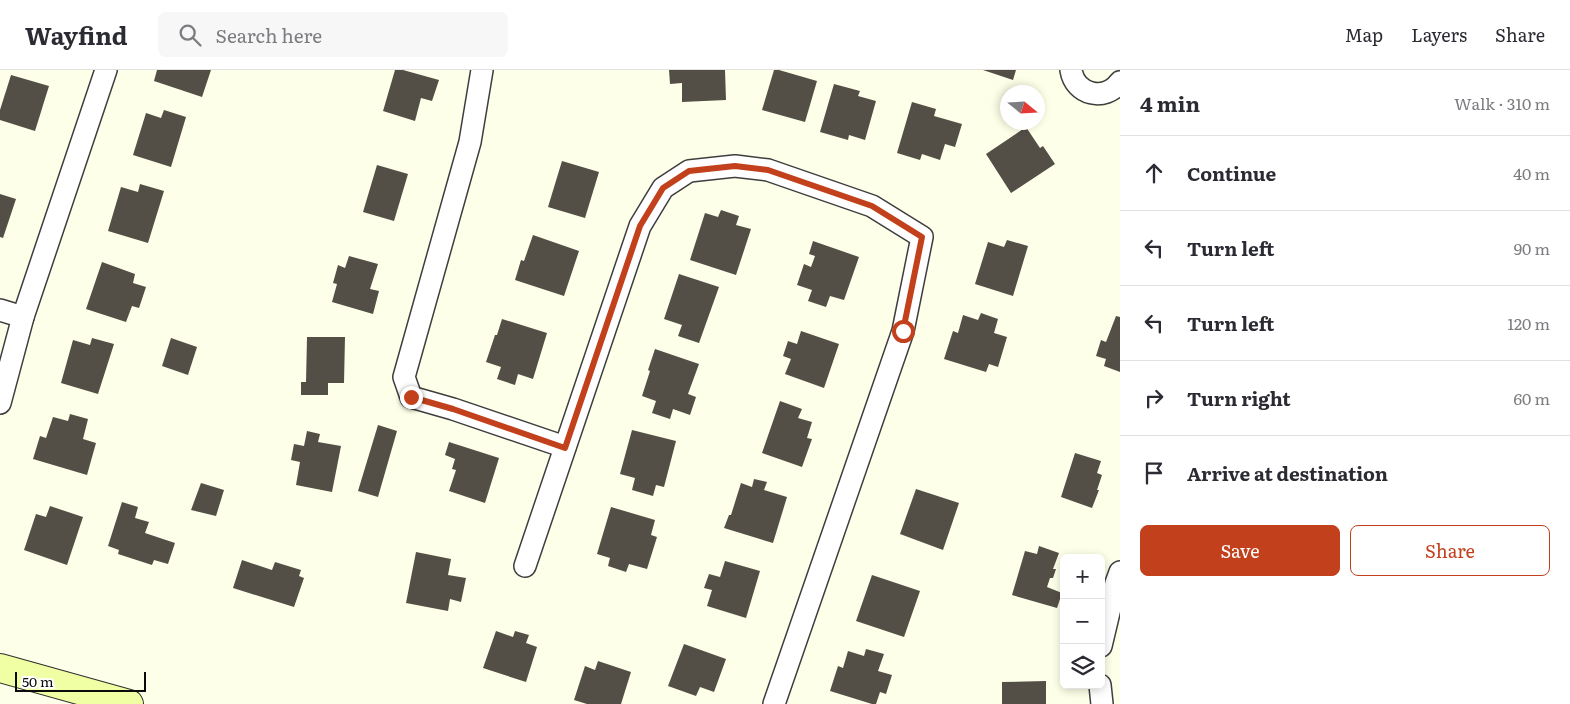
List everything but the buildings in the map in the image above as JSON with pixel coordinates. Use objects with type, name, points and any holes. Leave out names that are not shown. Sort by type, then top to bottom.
[{"type":"street","points":[[0,404],[23,317],[106,70]]},
{"type":"street","points":[[482,70],[470,142],[404,377],[411,397],[453,409],[565,448]]},
{"type":"street","points":[[1071,70],[1076,84],[1091,94],[1109,92],[1120,82]]},
{"type":"street","points":[[525,566],[640,226],[663,188],[689,171],[735,166],[768,170],[872,206],[922,237],[903,331],[774,704]]},
{"type":"street","points":[[0,310],[23,317]]},
{"type":"street","points":[[1101,644],[1120,572]]},
{"type":"street","points":[[0,668],[129,704]]},
{"type":"street","points":[[1100,689],[1102,704]]},
{"type":"route","points":[[411,397],[453,409],[565,448],[640,226],[663,188],[689,171],[735,166],[768,170],[872,206],[922,237],[903,331]]}]
